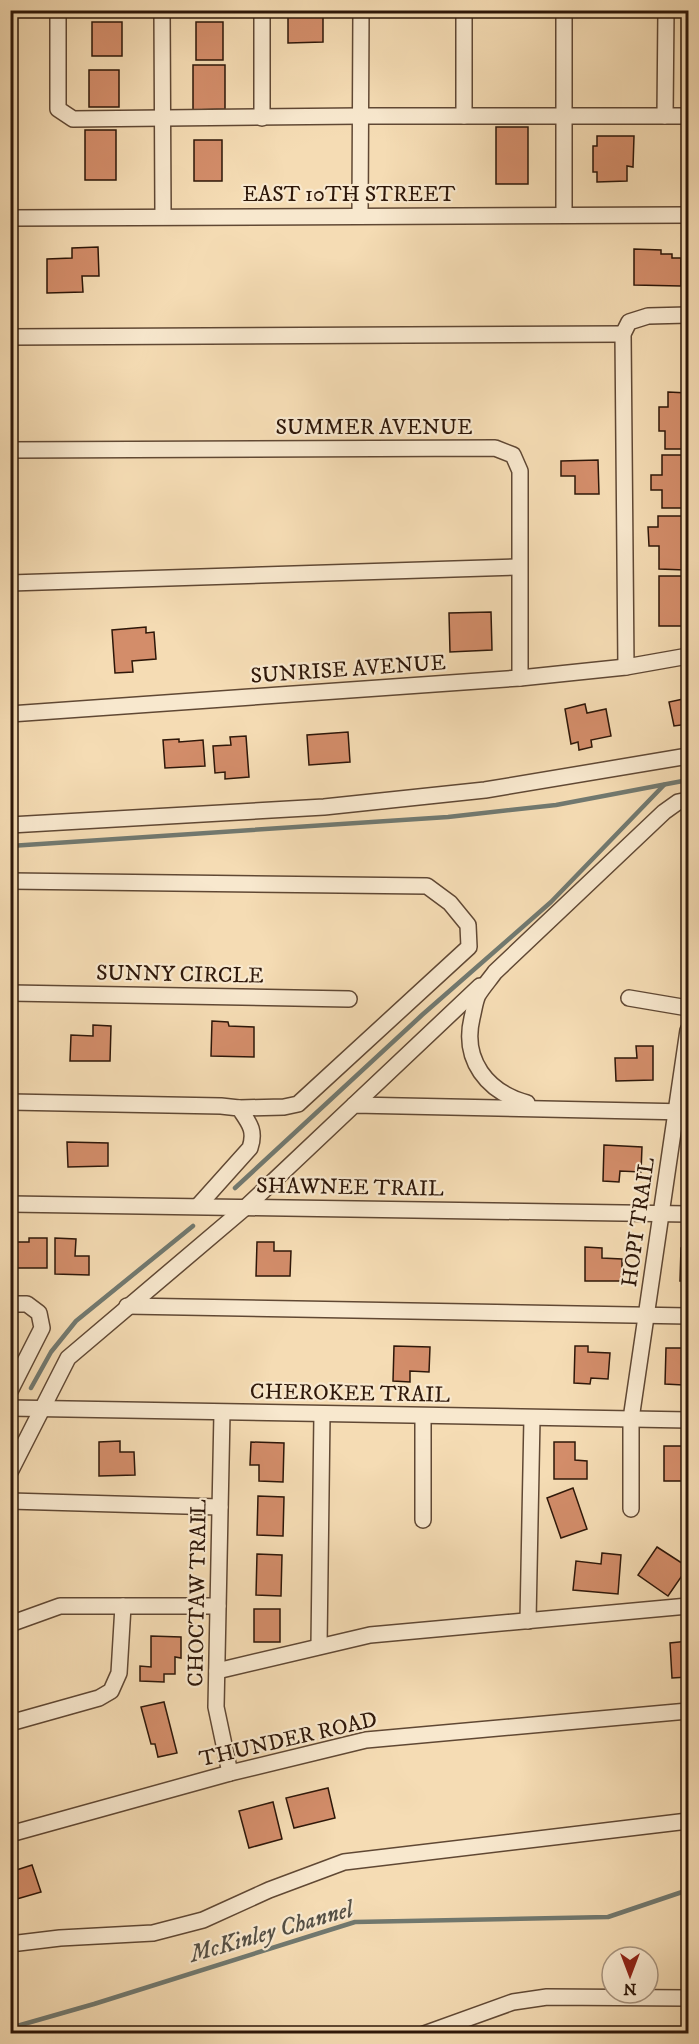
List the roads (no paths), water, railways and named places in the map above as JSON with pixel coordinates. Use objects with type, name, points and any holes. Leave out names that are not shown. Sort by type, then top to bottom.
[{"type":"street","points":[[58,10],[58,109],[73,119],[688,116]]},
{"type":"street","points":[[162,10],[163,216]]},
{"type":"street","points":[[262,10],[262,117]]},
{"type":"street","points":[[360,216],[361,10]]},
{"type":"street","points":[[464,10],[464,116]]},
{"type":"street","points":[[564,10],[564,214]]},
{"type":"street","points":[[665,116],[666,10]]},
{"type":"street","name":"EAST 10TH STREET","points":[[10,218],[688,214]]},
{"type":"street","points":[[626,667],[623,334],[629,322],[648,316],[688,315]]},
{"type":"street","points":[[10,337],[623,334]]},
{"type":"street","name":"SUMMER AVENUE","points":[[10,450],[495,448],[513,455],[520,471],[520,678]]},
{"type":"street","points":[[10,583],[519,567]]},
{"type":"street","name":"SUNRISE AVENUE","points":[[10,714],[520,678],[626,667],[688,656]]},
{"type":"street","points":[[10,825],[324,807],[485,790],[688,756]]},
{"type":"street","points":[[10,1472],[68,1358],[246,1207],[664,812],[678,801],[688,800]]},
{"type":"street","points":[[10,881],[427,886],[450,903],[468,925],[469,947],[298,1104],[284,1107],[239,1108],[10,1102]]},
{"type":"street","points":[[495,972],[477,996],[470,1029],[472,1056],[484,1078],[509,1098],[550,1109]]},
{"type":"street","name":"SUNNY CIRCLE","points":[[10,993],[349,999]]},
{"type":"street","points":[[629,998],[688,1008]]},
{"type":"street","name":"HOPI TRAIL","points":[[631,1509],[631,1419],[662,1214],[682,1112],[688,1030]]},
{"type":"street","points":[[354,1105],[682,1112]]},
{"type":"street","points":[[198,1206],[250,1148],[254,1136],[239,1108]]},
{"type":"street","name":"SHAWNEE TRAIL","points":[[10,1204],[688,1214]]},
{"type":"street","points":[[10,1304],[27,1304],[39,1313],[42,1328],[10,1391]]},
{"type":"street","points":[[127,1306],[688,1316]]},
{"type":"street","name":"CHEROKEE TRAIL","points":[[10,1408],[688,1420]]},
{"type":"street","name":"CHOCTAW TRAIL","points":[[222,1413],[216,1707],[230,1773]]},
{"type":"street","points":[[319,1646],[322,1414]]},
{"type":"street","points":[[423,1416],[423,1520]]},
{"type":"street","points":[[528,1621],[532,1418]]},
{"type":"street","points":[[10,1501],[220,1507]]},
{"type":"street","points":[[10,1624],[60,1606],[218,1606]]},
{"type":"street","points":[[10,1723],[99,1698],[111,1691],[119,1673],[123,1606]]},
{"type":"street","points":[[217,1671],[370,1635],[688,1606]]},
{"type":"street","name":"THUNDER ROAD","points":[[10,1834],[230,1773],[366,1740],[688,1711]]},
{"type":"street","points":[[10,1944],[60,1938],[153,1933],[203,1920],[269,1890],[344,1862],[688,1821]]},
{"type":"street","points":[[424,2034],[524,2000],[547,1997],[688,1998]]},
{"type":"waterway","points":[[10,846],[448,817],[556,805],[688,780]]},
{"type":"waterway","points":[[235,1188],[422,1015],[551,902],[664,785]]},
{"type":"waterway","points":[[31,1388],[51,1352],[76,1321],[193,1226]]},
{"type":"waterway","points":[[10,1430],[15,1422]]},
{"type":"waterway","name":"McKinley Channel","points":[[10,2028],[355,1922],[608,1917],[688,1890]]}]
